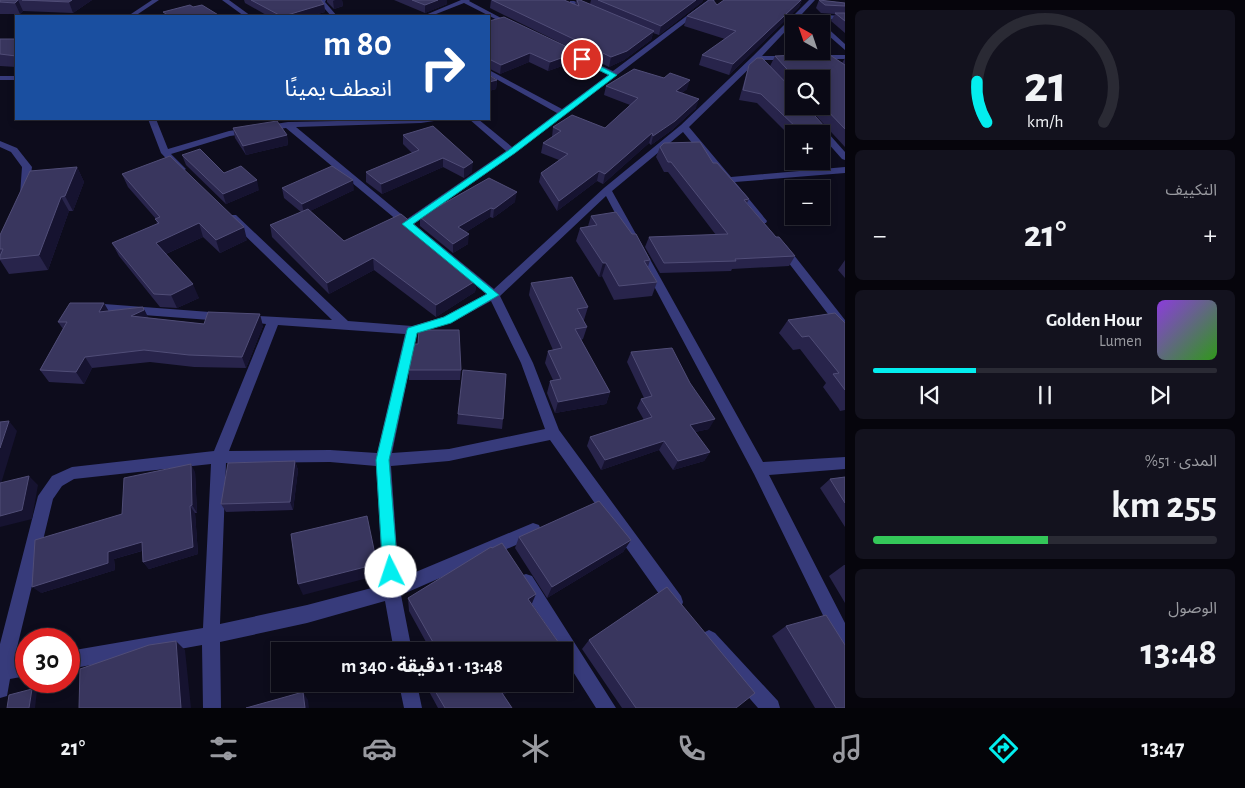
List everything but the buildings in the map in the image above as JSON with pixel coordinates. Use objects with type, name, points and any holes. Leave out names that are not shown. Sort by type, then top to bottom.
[{"type":"street","points":[[133,15],[156,0]]},
{"type":"street","points":[[226,0],[247,15]]},
{"type":"street","points":[[323,0],[322,2],[326,9],[333,15]]},
{"type":"street","points":[[407,224],[512,151],[614,75],[656,38],[712,0]]},
{"type":"street","points":[[797,15],[812,0]]},
{"type":"street","points":[[429,15],[466,1],[519,29]]},
{"type":"street","points":[[569,1],[590,2]]},
{"type":"street","points":[[569,1],[599,14]]},
{"type":"street","points":[[830,20],[845,18]]},
{"type":"street","points":[[83,307],[412,330],[447,320],[494,295],[607,190],[759,62],[785,30]]},
{"type":"street","points":[[830,33],[845,48]]},
{"type":"street","points":[[553,46],[614,75]]},
{"type":"street","points":[[830,57],[845,57]]},
{"type":"street","points":[[759,62],[785,59]]},
{"type":"street","points":[[828,60],[831,64]]},
{"type":"street","points":[[490,73],[563,113]]},
{"type":"street","points":[[0,78],[15,78]]},
{"type":"street","points":[[807,115],[845,157]]},
{"type":"street","points":[[152,120],[165,153],[186,174]]},
{"type":"street","points":[[165,153],[229,134],[288,125],[426,120]]},
{"type":"street","points":[[474,120],[512,151]]},
{"type":"street","points":[[288,125],[494,295],[528,362],[554,433],[675,601],[688,616]]},
{"type":"street","points":[[684,127],[766,227]]},
{"type":"street","points":[[0,144],[14,150],[27,167],[24,200],[20,208]]},
{"type":"street","points":[[729,180],[845,170]]},
{"type":"street","points":[[607,190],[759,469],[845,642]]},
{"type":"street","points":[[222,208],[346,326]]},
{"type":"street","points":[[778,242],[845,328]]},
{"type":"street","points":[[212,708],[211,635],[219,457],[274,320]]},
{"type":"street","points":[[401,642],[392,591],[383,460],[412,330]]},
{"type":"street","points":[[1,680],[46,496],[57,481],[72,473],[219,457],[330,456],[383,460],[450,456],[554,433]]},
{"type":"street","points":[[759,469],[845,463]]},
{"type":"street","points":[[584,509],[602,501]]},
{"type":"street","points":[[80,658],[211,635],[307,614],[392,591],[547,525]]},
{"type":"street","points":[[501,544],[607,708]]},
{"type":"street","points":[[700,630],[771,708]]},
{"type":"street","points":[[1,680],[15,673]]},
{"type":"street","points":[[409,692],[412,708]]},
{"type":"route","points":[[391,572],[383,460],[412,330],[447,320],[494,295],[407,224],[512,151],[614,75],[582,59]]}]
